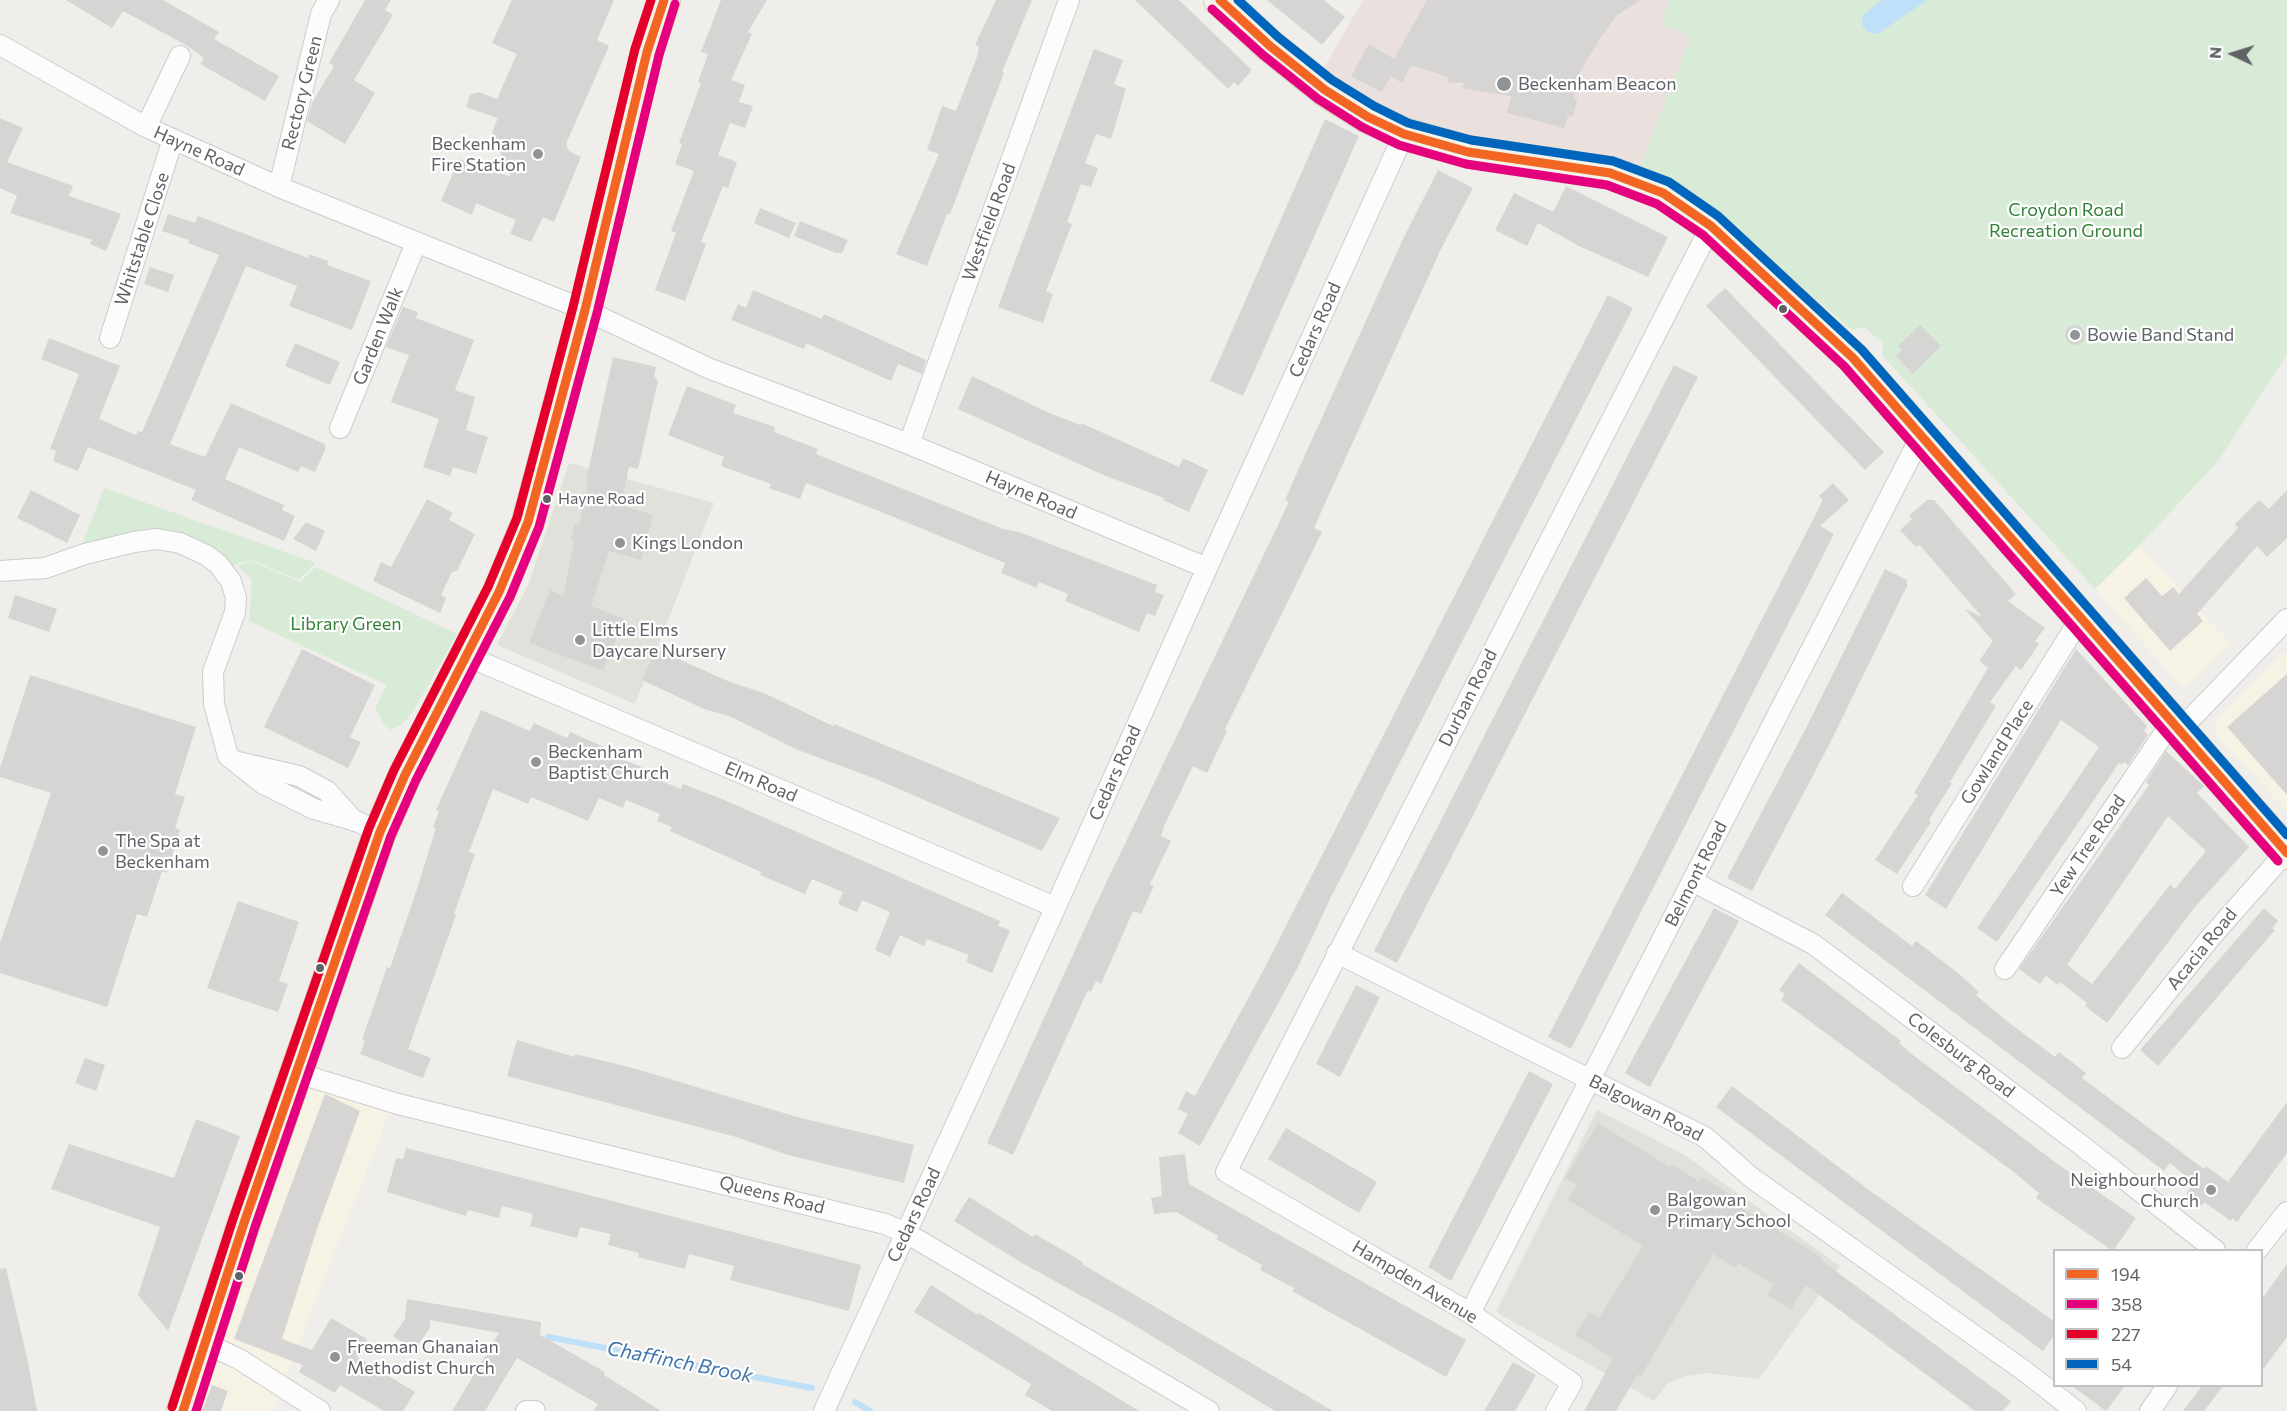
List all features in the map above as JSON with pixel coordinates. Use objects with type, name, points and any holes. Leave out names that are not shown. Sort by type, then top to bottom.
[{"type":"main road","points":[[183,1411],[297,1073],[367,827],[405,775],[511,566],[528,522],[585,310],[647,52],[664,0]]},
{"type":"main road","points":[[1220,0],[1270,46],[1325,90],[1368,117],[1404,134],[1468,152],[1610,173],[1663,193],[1711,226],[1853,358],[2286,853]]},
{"type":"street","name":"Rectory Green","points":[[279,187],[321,14],[329,0]]},
{"type":"street","name":"Westfield Road","points":[[909,444],[1069,0]]},
{"type":"street","name":"Hayne Road","points":[[0,45],[146,127],[279,187],[585,310],[708,368],[909,444],[1207,568]]},
{"type":"street","points":[[146,127],[180,56]]},
{"type":"street","name":"Cedars Road","points":[[825,1411],[1404,134]]},
{"type":"street","name":"Whitstable Close","points":[[110,338],[173,140]]},
{"type":"street","name":"Durban Road","points":[[1226,1172],[1711,226]]},
{"type":"street","name":"Garden Walk","points":[[340,428],[416,243]]},
{"type":"street","name":"Belmont Road","points":[[1470,1313],[1921,436]]},
{"type":"street","points":[[0,571],[45,568],[85,554],[157,539],[180,543],[206,555],[218,564],[236,593],[235,612],[213,672],[214,704],[219,731],[228,756],[262,783],[314,809],[367,827]]},
{"type":"street","name":"Gowland Place","points":[[1913,886],[2080,619]]},
{"type":"street","name":"Yew Tree Road","points":[[2005,969],[2175,727],[2287,619]]},
{"type":"street","name":"Elm Road","points":[[467,656],[1055,907]]},
{"type":"street","name":"Acacia Road","points":[[2122,1048],[2211,937],[2286,853]]},
{"type":"street","name":"Colesburg Road","points":[[1692,881],[1813,944],[2081,1145],[2212,1249]]},
{"type":"street","name":"Balgowan Road","points":[[1337,953],[1705,1137],[1752,1178],[2023,1370],[2076,1411]]},
{"type":"street","name":"Queens Road","points":[[297,1073],[398,1104],[863,1217],[906,1233],[1209,1411]]},
{"type":"street","name":"Hampden Avenue","points":[[1226,1172],[1470,1313],[1572,1383],[1556,1411]]},
{"type":"street","points":[[2259,1249],[2287,1212]]},
{"type":"street","points":[[200,1358],[239,1359],[320,1411]]},
{"type":"street","points":[[2150,1411],[2165,1387]]},
{"type":"street","points":[[526,1411],[535,1411]]},
{"type":"shaded area","name":"Beckenham Beacon","points":[[1363,0],[1669,0],[1661,25],[1692,36],[1640,166],[1477,142],[1413,129],[1321,73]]},
{"type":"shaded area","name":"Kings London","points":[[569,463],[714,503],[635,704],[497,645],[529,583]]},
{"type":"shaded area","points":[[2139,546],[2231,644],[2184,689],[2095,589]]},
{"type":"shaded area","points":[[2286,651],[2287,812],[2216,734],[2215,728],[2216,721]]},
{"type":"shaded area","points":[[309,1084],[390,1111],[272,1411],[196,1411]]},
{"type":"shaded area","name":"Balgowan Primary School","points":[[1597,1110],[1683,1154],[1840,1266],[1759,1379],[1707,1373],[1686,1376],[1667,1384],[1654,1401],[1496,1312]]},
{"type":"green space","name":"Croydon Road Recreation Ground","points":[[1669,0],[2287,0],[2287,354],[2219,460],[2139,546],[2095,589],[1882,355],[1883,343],[1864,327],[1853,330],[1848,327],[1704,201],[1665,177],[1640,166],[1691,36],[1661,25]]},
{"type":"green space","points":[[104,488],[316,563],[299,580],[251,560],[229,566],[197,541],[173,530],[136,531],[81,547]]},
{"type":"green space","name":"Library Green","points":[[250,561],[300,582],[316,567],[457,634],[413,712],[401,725],[391,730],[385,726],[375,708],[387,685],[249,621],[252,580],[238,566]]},
{"type":"water","points":[[1882,0],[1927,0],[1878,34],[1868,32],[1862,25],[1863,15]]},
{"type":"building","points":[[66,0],[163,0],[219,32],[214,39],[279,76],[265,101],[200,64],[204,58],[186,45],[123,11],[112,28]]},
{"type":"building","points":[[365,0],[391,0],[385,10],[393,15],[354,80],[375,93],[345,144],[307,121],[312,103],[334,66],[329,63]]},
{"type":"building","points":[[512,0],[614,0],[597,40],[609,46],[566,144],[569,151],[581,157],[554,222],[543,217],[531,242],[510,234],[516,220],[476,203],[472,215],[441,201],[459,159],[511,177],[492,132],[498,118],[466,107],[470,95],[478,92],[497,99],[517,54],[492,43]]},
{"type":"building","points":[[721,0],[767,0],[748,32],[752,34],[731,80],[745,85],[739,102],[753,106],[745,128],[730,123],[718,155],[737,162],[728,188],[723,186],[701,242],[706,244],[685,301],[655,290],[676,233],[671,231],[694,171],[675,164],[682,144],[679,143],[701,83],[698,82],[708,54],[701,52]]},
{"type":"building","points":[[996,0],[1032,0],[1002,72],[1004,73],[950,214],[947,214],[927,266],[896,254],[939,154],[927,150],[942,106],[956,111],[977,57],[979,46],[975,45]]},
{"type":"building","points":[[1135,0],[1179,0],[1252,70],[1238,86],[1234,82],[1228,89]]},
{"type":"building","points":[[1267,0],[1324,0],[1345,17],[1322,45]]},
{"type":"building","name":"Beckenham Beacon","points":[[1427,0],[1641,0],[1617,15],[1599,40],[1574,82],[1578,84],[1574,98],[1577,100],[1573,117],[1568,116],[1564,128],[1507,113],[1511,96],[1462,88],[1465,83],[1447,82],[1448,77],[1411,65],[1402,83],[1391,76],[1381,92],[1351,76],[1369,44],[1394,59]]},
{"type":"building","points":[[1094,49],[1123,60],[1114,84],[1126,89],[1111,139],[1096,134],[1085,163],[1098,168],[1091,187],[1081,184],[1067,222],[1072,224],[1046,291],[1053,294],[1043,323],[998,307]]},
{"type":"building","points":[[0,118],[23,128],[7,162],[73,186],[69,196],[121,214],[106,251],[90,244],[92,240],[10,213],[17,196],[0,188]]},
{"type":"building","points":[[1325,119],[1359,136],[1243,396],[1210,381]]},
{"type":"building","points":[[1438,170],[1473,188],[1442,247],[1314,528],[1322,532],[1225,729],[1227,731],[1207,773],[1193,766],[1164,826],[1161,836],[1171,841],[1150,884],[1154,886],[1141,914],[1133,911],[1101,984],[1096,981],[1091,992],[1088,990],[1013,1155],[987,1143],[1096,904],[1289,502],[1285,500],[1300,466],[1403,239]]},
{"type":"building","points":[[1566,186],[1668,237],[1648,277],[1579,246],[1538,223],[1527,246],[1495,230],[1514,193],[1553,212]]},
{"type":"building","points":[[760,208],[796,223],[789,238],[754,223]]},
{"type":"building","points":[[168,214],[195,223],[198,216],[308,258],[309,254],[328,261],[327,265],[371,281],[352,330],[289,306],[297,286],[246,266],[170,444],[205,457],[231,403],[325,444],[325,450],[315,472],[301,466],[298,472],[239,447],[225,479],[284,505],[282,510],[295,516],[284,541],[191,500],[196,490],[88,447],[78,471],[53,461],[56,451],[50,449],[79,374],[41,359],[49,338],[120,366],[99,419],[136,435],[138,431],[142,432],[219,255],[188,243],[189,240],[162,231]]},
{"type":"building","points":[[800,221],[848,240],[842,253],[836,253],[794,236]]},
{"type":"building","points":[[150,267],[174,275],[168,292],[144,284]]},
{"type":"building","points":[[1725,288],[1884,452],[1865,470],[1706,306]]},
{"type":"building","points":[[753,290],[822,319],[824,314],[926,360],[922,374],[898,364],[891,381],[806,343],[804,349],[731,320],[738,304],[746,308]]},
{"type":"building","points":[[1608,295],[1633,308],[1332,895],[1298,967],[1200,1146],[1178,1133],[1188,1114],[1178,1109],[1186,1091],[1195,1096],[1264,969]]},
{"type":"building","points":[[403,307],[418,312],[416,318],[474,340],[455,390],[475,397],[466,430],[488,437],[476,474],[453,467],[450,476],[423,467],[439,419],[391,402],[409,355],[386,347]]},
{"type":"building","points":[[1920,325],[1941,346],[1913,374],[1896,356],[1902,350],[1898,346]]},
{"type":"building","name":"Bowie Band Stand","points":[[2071,325],[2079,325],[2085,331],[2085,339],[2079,345],[2071,345],[2065,339],[2065,331]]},
{"type":"building","points":[[295,343],[340,362],[330,385],[285,366]]},
{"type":"building","points":[[613,357],[656,367],[654,376],[658,381],[638,469],[629,467],[621,505],[653,515],[641,560],[609,551],[591,606],[624,619],[603,671],[529,643],[550,590],[563,596],[574,541],[571,541],[575,524],[579,525],[588,482],[586,481]]},
{"type":"building","points":[[1674,365],[1698,377],[1397,963],[1374,951]]},
{"type":"building","points":[[972,376],[1047,412],[1080,425],[1081,423],[1179,467],[1183,458],[1208,470],[1189,512],[1163,500],[1164,498],[1101,474],[958,409]]},
{"type":"building","points":[[687,386],[736,405],[733,413],[775,427],[774,432],[818,449],[816,454],[1003,529],[1019,532],[1157,585],[1155,592],[1164,595],[1155,616],[1147,613],[1139,632],[1065,601],[1068,594],[1039,582],[1037,588],[1001,573],[1005,563],[879,511],[806,483],[800,499],[769,488],[771,484],[721,466],[724,457],[668,435]]},
{"type":"building","points":[[1833,483],[1849,500],[1820,526],[1834,534],[1571,1049],[1548,1037],[1823,500],[1819,496]]},
{"type":"building","points":[[31,490],[80,515],[67,543],[17,518]]},
{"type":"building","points":[[2287,490],[2287,538],[2267,557],[2257,546],[2197,614],[2203,621],[2170,651],[2124,598],[2146,578],[2162,596],[2173,587],[2179,594],[2238,528],[2235,524],[2259,500],[2269,509]]},
{"type":"building","points":[[427,499],[453,513],[449,520],[475,534],[457,571],[452,572],[441,595],[446,598],[440,613],[373,581],[381,562],[391,567]]},
{"type":"building","points":[[1927,500],[1934,500],[2016,594],[2008,601],[2045,628],[2035,641],[2039,644],[2021,670],[2016,666],[1990,702],[1996,706],[1950,782],[1952,783],[1929,820],[1931,822],[1897,874],[1875,860],[1918,795],[1914,793],[1988,668],[1979,661],[1993,641],[1965,609],[1982,617],[1924,550],[1919,545],[1916,547],[1900,530],[1912,519],[1909,516]]},
{"type":"building","points":[[306,522],[325,531],[316,551],[293,539]]},
{"type":"building","points":[[1885,569],[1907,580],[1907,586],[1830,743],[1752,891],[1727,878],[1805,730]]},
{"type":"building","points":[[15,595],[57,609],[49,632],[8,618]]},
{"type":"building","points":[[302,649],[375,685],[350,737],[361,742],[348,768],[264,727]]},
{"type":"building","points":[[656,649],[730,682],[764,693],[833,726],[834,724],[1060,818],[1042,851],[876,779],[798,750],[729,716],[704,709],[642,680]]},
{"type":"building","points":[[2076,649],[2147,726],[2144,731],[2148,735],[2128,765],[2124,762],[2122,765],[2119,763],[1997,942],[1977,928],[2099,747],[2061,720],[1946,909],[1925,895]]},
{"type":"building","points":[[2287,674],[2287,795],[2227,727]]},
{"type":"building","name":"The Spa at Beckenham","points":[[30,675],[196,727],[175,794],[185,797],[175,828],[180,830],[167,873],[162,871],[147,917],[137,914],[107,1007],[0,973],[0,943],[51,793],[0,777],[0,768]]},
{"type":"building","points":[[481,710],[530,731],[534,723],[567,738],[570,732],[618,753],[616,757],[650,770],[647,775],[681,789],[683,784],[722,799],[1000,921],[998,926],[1010,930],[992,973],[966,962],[969,955],[927,939],[924,946],[900,935],[890,957],[875,950],[890,912],[862,900],[857,912],[838,904],[843,892],[812,879],[805,894],[760,875],[761,872],[670,831],[672,827],[657,821],[660,814],[626,800],[623,808],[599,798],[588,821],[531,797],[528,804],[493,789],[469,852],[475,854],[454,914],[456,915],[408,1049],[431,1058],[423,1078],[360,1054],[365,1041],[362,1040],[387,967],[390,968],[436,828],[433,827],[439,811],[436,810]]},
{"type":"building","points":[[2166,751],[2204,786],[2197,793],[2249,847],[2194,908],[2107,1023],[2085,1006],[2087,1003],[2060,982],[2058,985],[2046,976],[2040,984],[2019,969],[2149,785],[2146,782]],"holes":[[[2168,816],[2206,851],[2175,889],[2170,885],[2092,984],[2067,965]]]},
{"type":"building","points":[[1842,893],[1912,946],[1916,941],[1958,973],[1979,992],[1976,995],[2008,1022],[2055,1057],[2059,1052],[2086,1073],[2082,1078],[2204,1169],[2206,1166],[2228,1182],[2287,1102],[2287,1153],[2237,1222],[2232,1218],[2231,1221],[2204,1202],[2202,1206],[2186,1194],[2194,1183],[2170,1163],[2164,1171],[1825,915]]},
{"type":"building","points":[[238,901],[299,922],[279,981],[288,984],[278,1012],[207,988]]},
{"type":"building","points":[[1714,908],[1739,921],[1650,1087],[1625,1073]]},
{"type":"building","points":[[2264,908],[2278,921],[2272,928],[2275,930],[2158,1066],[2140,1050]]},
{"type":"building","points":[[1799,963],[1901,1041],[1899,1043],[1913,1055],[2059,1165],[2136,1218],[2114,1249],[2110,1249],[2036,1198],[2039,1193],[2011,1170],[1781,1000],[1785,994],[1779,990]]},
{"type":"building","points":[[1356,985],[1380,997],[1340,1077],[1316,1064]]},
{"type":"building","points":[[517,1040],[575,1057],[575,1054],[633,1068],[797,1117],[914,1145],[904,1183],[788,1155],[736,1137],[507,1076]]},
{"type":"building","points":[[85,1058],[105,1065],[96,1091],[75,1083]]},
{"type":"building","points":[[1529,1071],[1553,1084],[1451,1281],[1428,1267]]},
{"type":"building","points":[[1732,1086],[1869,1190],[2053,1321],[2053,1337],[2043,1351],[1716,1107]]},
{"type":"building","points":[[325,1094],[360,1111],[318,1226],[282,1339],[312,1350],[331,1318],[367,1339],[357,1357],[415,1392],[403,1411],[384,1411],[340,1385],[335,1393],[299,1372],[303,1365],[234,1339]]},
{"type":"building","points":[[196,1119],[240,1136],[168,1331],[138,1295],[160,1227],[51,1189],[69,1144],[174,1178]]},
{"type":"building","points":[[1598,1123],[1670,1167],[1672,1164],[1699,1181],[1702,1177],[1733,1196],[1730,1201],[1823,1258],[1821,1260],[2011,1401],[2003,1411],[1975,1411],[1806,1285],[1791,1309],[1767,1295],[1774,1285],[1738,1263],[1735,1268],[1713,1254],[1641,1376],[1638,1374],[1616,1411],[1584,1411],[1613,1359],[1575,1335],[1589,1312],[1599,1318],[1643,1246],[1568,1200],[1577,1185],[1565,1178]]},
{"type":"building","points":[[1286,1128],[1377,1182],[1359,1213],[1268,1159]]},
{"type":"building","points":[[406,1148],[861,1265],[849,1311],[730,1280],[734,1266],[689,1254],[685,1269],[638,1257],[639,1253],[608,1245],[611,1234],[580,1227],[577,1238],[530,1226],[533,1214],[502,1206],[499,1218],[468,1210],[466,1216],[387,1192],[396,1158],[403,1159]]},
{"type":"building","points":[[1185,1154],[1189,1184],[1466,1340],[1446,1377],[1292,1291],[1294,1288],[1260,1270],[1262,1265],[1216,1239],[1218,1236],[1176,1212],[1154,1214],[1151,1198],[1162,1196],[1159,1157]]},
{"type":"building","points":[[969,1197],[1033,1237],[1035,1234],[1333,1411],[1275,1411],[1127,1321],[1022,1263],[954,1221]]},
{"type":"building","points":[[2287,1264],[2287,1337],[2263,1370],[2263,1298]]},
{"type":"building","points":[[6,1268],[37,1411],[0,1411],[0,1269]]},
{"type":"building","points":[[931,1285],[1139,1411],[1052,1411],[1025,1395],[1031,1384],[914,1312]]},
{"type":"building","points":[[407,1299],[541,1322],[540,1335],[605,1372],[604,1375],[661,1411],[593,1411],[598,1404],[517,1358],[485,1411],[452,1411],[499,1333],[430,1320],[430,1328],[414,1350],[393,1336],[405,1319]]},
{"type":"building","points":[[1513,1362],[1536,1375],[1527,1391],[1515,1411],[1484,1411]]},
{"type":"building","points":[[212,1385],[228,1391],[221,1411],[202,1411]]},
{"type":"building","points":[[2073,1387],[2124,1387],[2106,1411]]},
{"type":"building","points":[[2201,1387],[2222,1387],[2204,1411],[2183,1411]]},
{"type":"waterway","name":"Chaffinch Brook","points":[[548,1337],[812,1388]]},
{"type":"waterway","name":"Chaffinch Brook","points":[[855,1402],[870,1411]]},
{"type":"transit line","name":"227","points":[[172,1407],[233,1219],[369,828],[394,770],[488,587],[517,518],[573,307],[635,49],[651,0]]},
{"type":"transit line","name":"194","points":[[183,1411],[244,1223],[380,832],[405,775],[499,592],[528,522],[585,310],[647,52],[664,0]]},
{"type":"transit line","name":"194","points":[[1220,0],[1270,46],[1325,90],[1368,117],[1404,134],[1468,152],[1610,173],[1663,193],[1711,226],[1853,358],[2287,853]]},
{"type":"transit line","name":"54","points":[[1238,0],[1278,37],[1332,80],[1374,106],[1408,123],[1471,140],[1613,161],[1669,182],[1718,216],[1862,350],[2287,835]]},
{"type":"transit line","name":"358","points":[[196,1411],[255,1227],[391,836],[416,780],[510,597],[539,527],[597,313],[659,55],[675,4]]},
{"type":"transit line","name":"358","points":[[1212,9],[1263,55],[1318,99],[1362,127],[1399,145],[1466,164],[1607,185],[1657,204],[1703,235],[1844,366],[2278,861]]},
{"type":"place","name":"Beckenham Beacon","points":[[1504,84]]},
{"type":"place","name":"Beckenham Fire Station","points":[[538,154]]},
{"type":"place","name":"Bowie Band Stand","points":[[2075,335]]},
{"type":"place","name":"Hayne Road","points":[[547,499]]},
{"type":"place","name":"Kings London","points":[[620,543]]},
{"type":"place","name":"Little Elms Daycare Nursery","points":[[580,640]]},
{"type":"place","name":"Beckenham Baptist Church","points":[[536,762]]},
{"type":"place","name":"The Spa at Beckenham","points":[[103,851]]},
{"type":"place","name":"Neighbourhood Church","points":[[2211,1190]]},
{"type":"place","name":"Balgowan Primary School","points":[[1655,1210]]},
{"type":"place","name":"Freeman Ghanaian Methodist Church","points":[[335,1357]]}]
